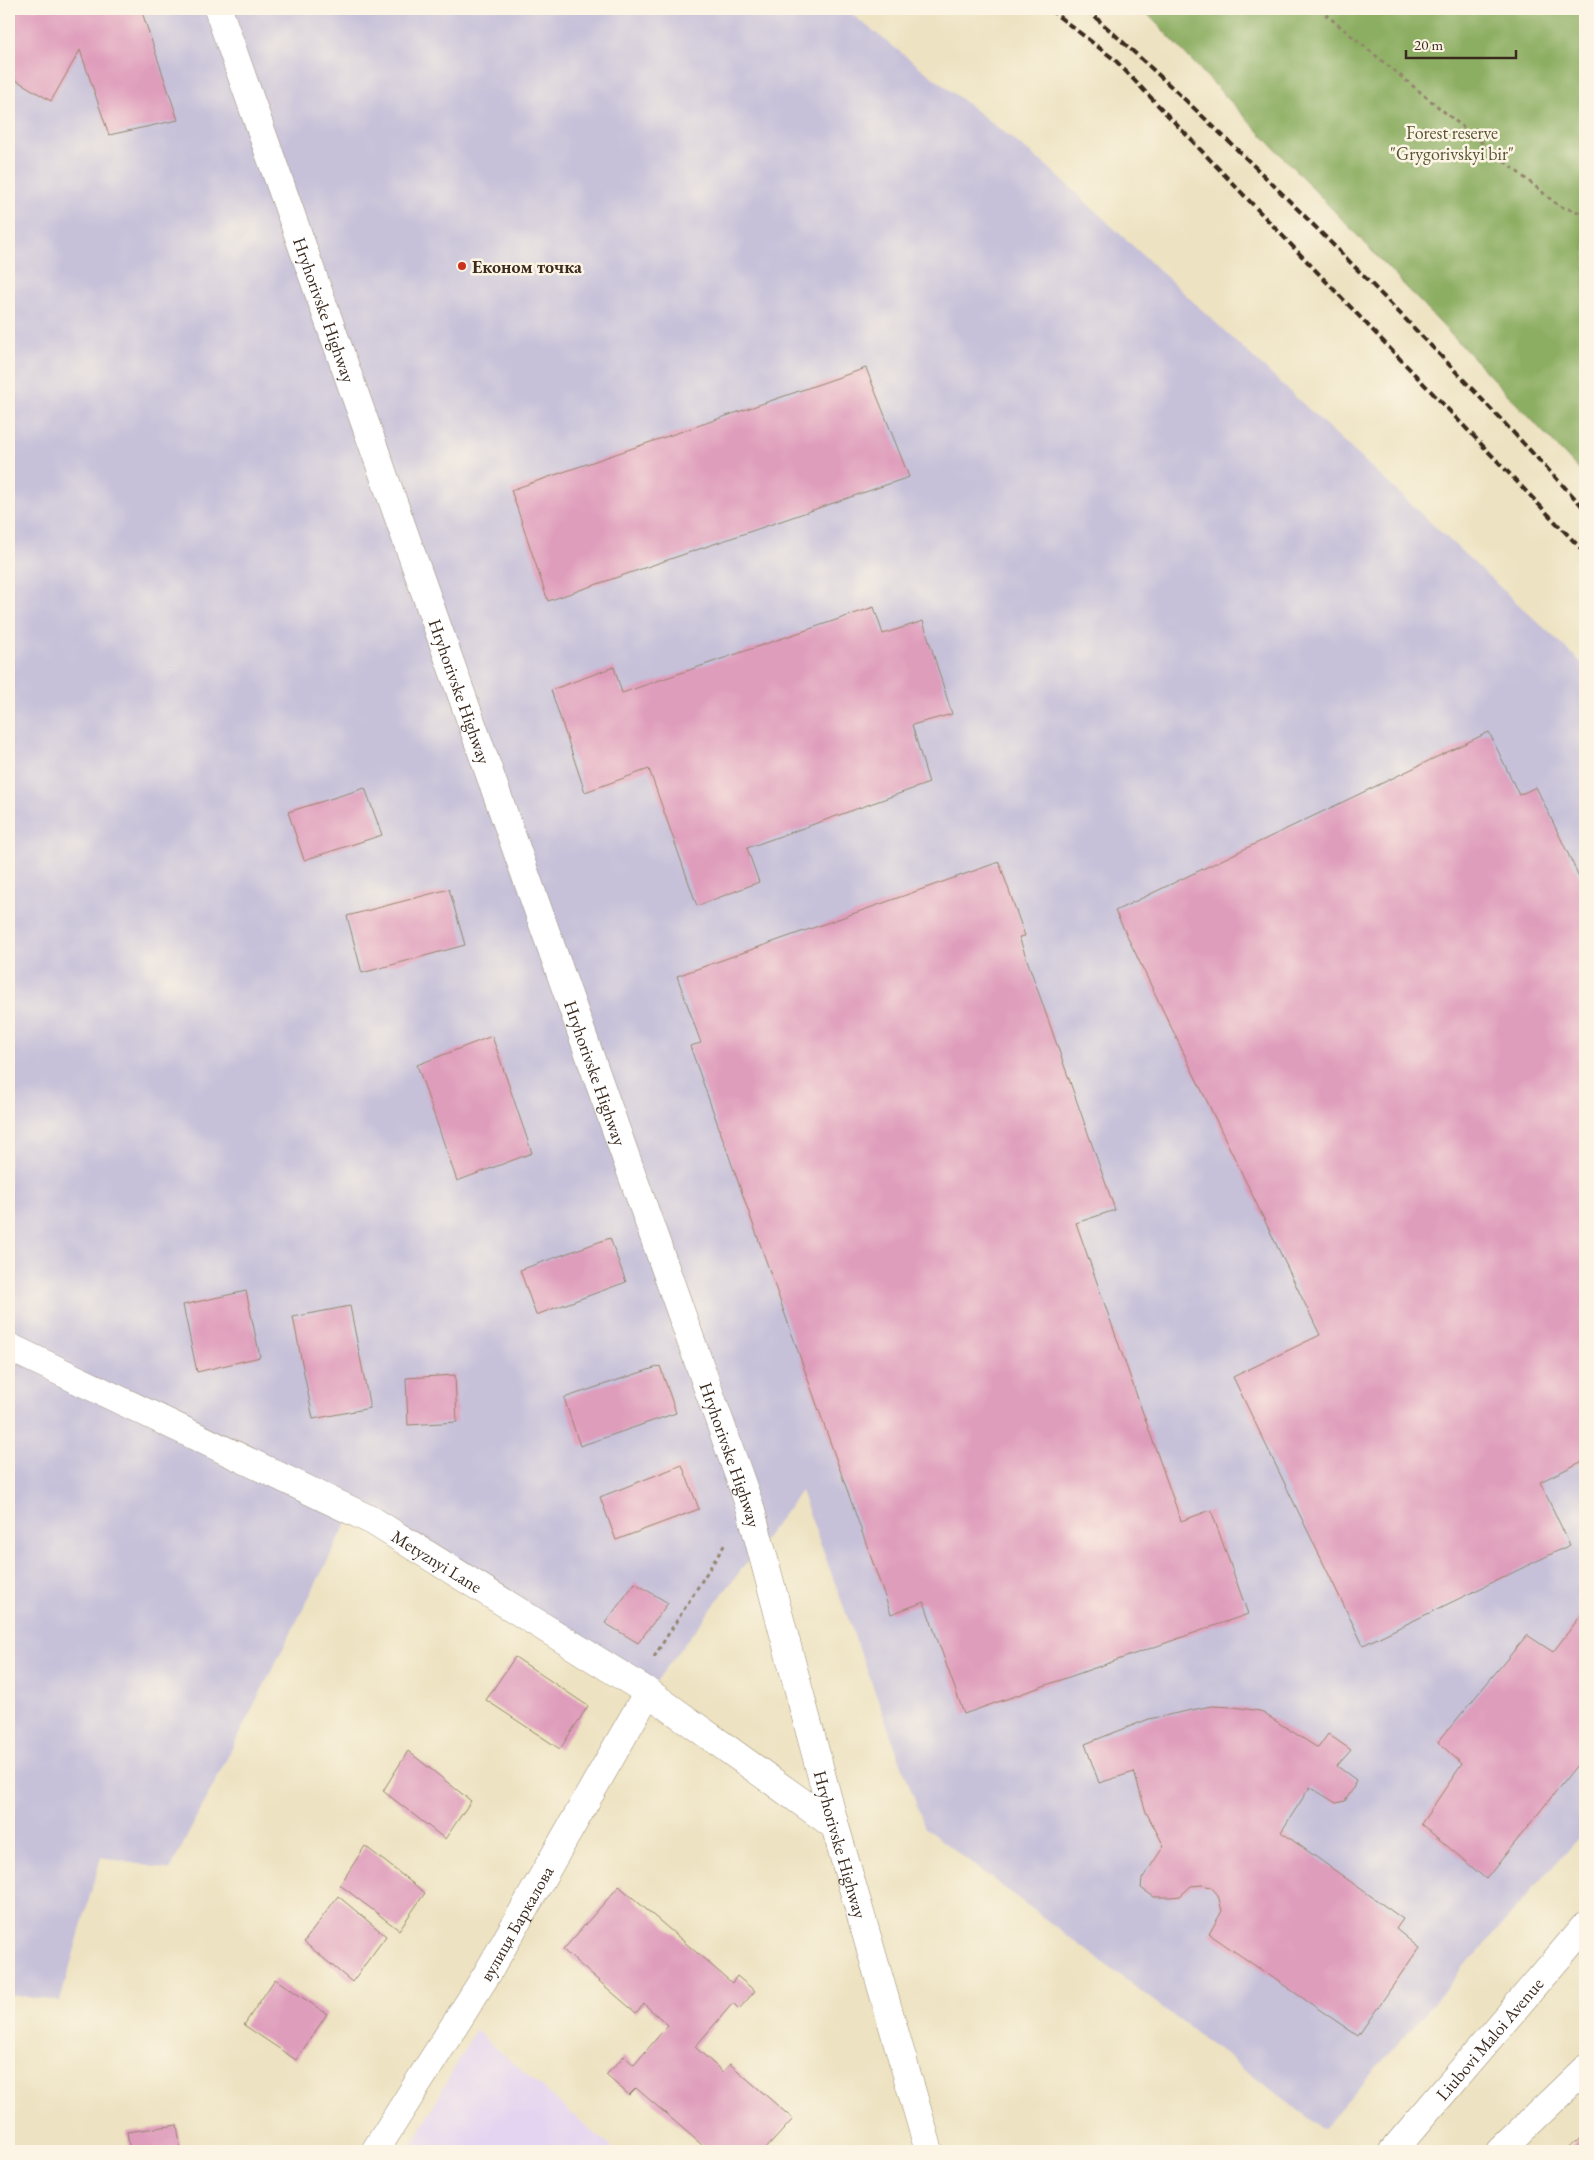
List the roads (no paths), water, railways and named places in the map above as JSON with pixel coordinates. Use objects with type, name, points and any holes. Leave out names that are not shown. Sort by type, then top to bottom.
[{"type":"street","name":"Hryhorivske Highway","points":[[218,9],[750,1506],[835,1826],[929,2151]]},
{"type":"street","name":"Metyznyi Lane","points":[[9,1347],[373,1521],[648,1692],[835,1826]]},
{"type":"street","name":"вулиця Баркалова","points":[[375,2151],[487,1974],[648,1692]]},
{"type":"street","name":"Liubovi Maloi Avenue","points":[[1393,2151],[1585,1926]]},
{"type":"street","points":[[1500,2151],[1585,2069]]},
{"type":"railway","points":[[1049,9],[1115,60],[1585,553]]},
{"type":"railway","points":[[1086,9],[1279,190],[1403,316],[1585,509]]},
{"type":"place","name":"Економ точка","points":[[462,266]]},
{"type":"park label","name":"Forest reserve \"Grygorivskyi bir\"","points":[[1452,142]]}]
